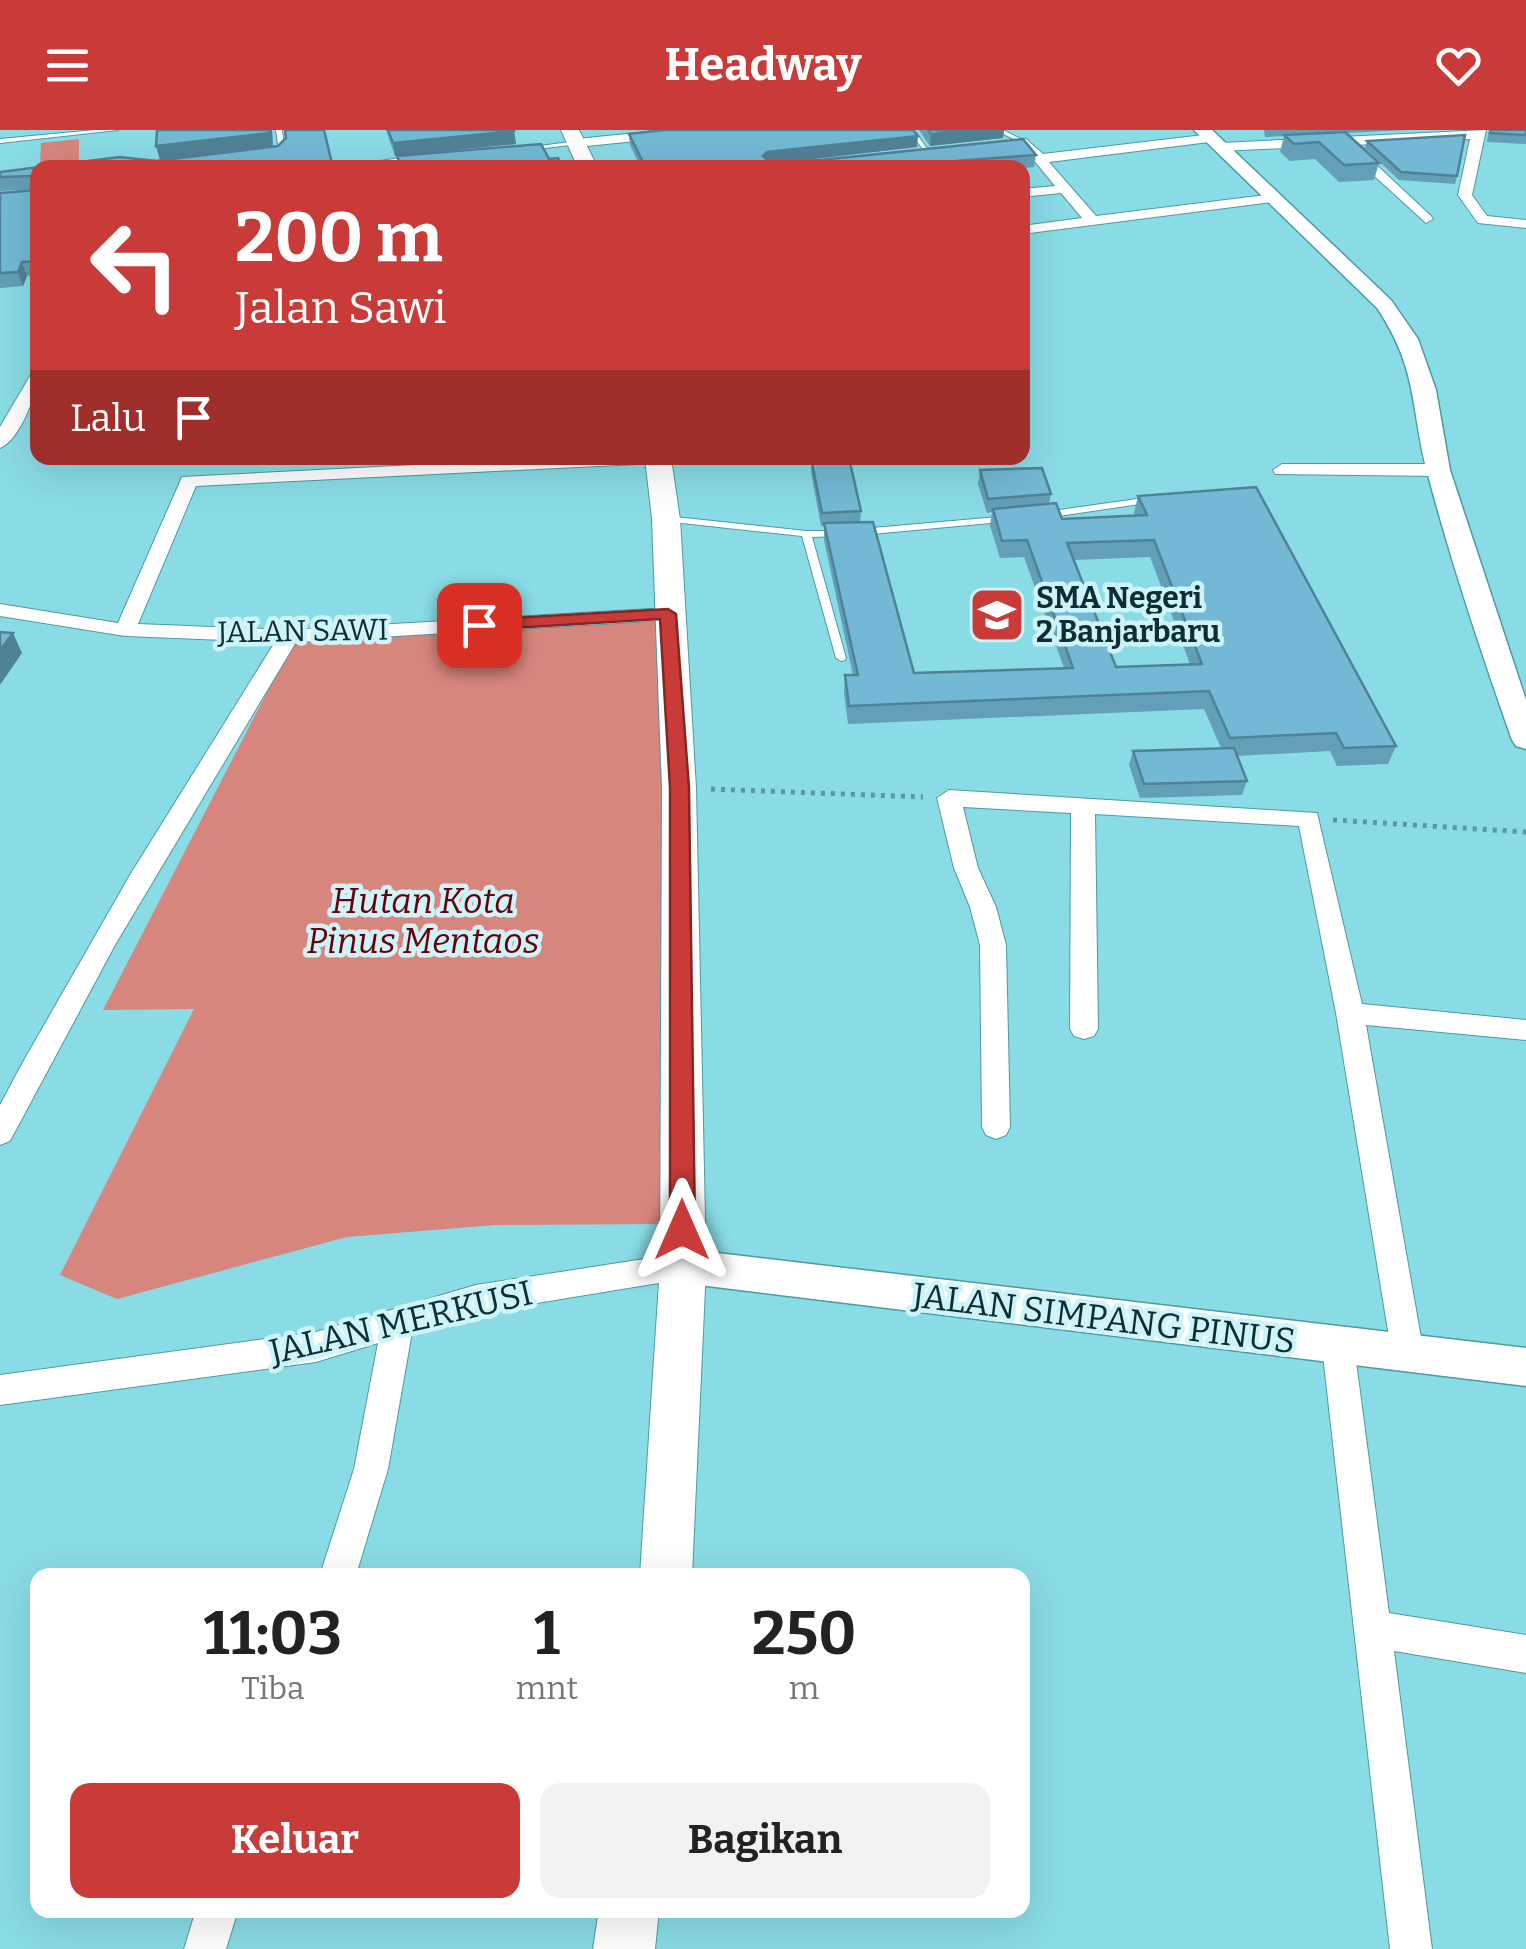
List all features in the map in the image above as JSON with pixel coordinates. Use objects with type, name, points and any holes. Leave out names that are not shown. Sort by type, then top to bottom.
[{"type":"main road","points":[[573,137],[584,160]]},
{"type":"main road","points":[[659,465],[666,519],[679,788],[683,1266],[666,1568]]},
{"type":"main road","points":[[624,1949],[628,1918]]},
{"type":"street","points":[[573,137],[704,130]]},
{"type":"street","points":[[1038,158],[1212,138],[1344,140],[1394,134],[1480,133],[1465,195],[1483,220],[1526,224]]},
{"type":"street","points":[[1212,138],[1384,304],[1408,339],[1425,390],[1438,470],[1484,622],[1526,740]]},
{"type":"street","points":[[1344,140],[1426,219]]},
{"type":"street","points":[[968,148],[1026,142],[1091,220]]},
{"type":"street","points":[[909,154],[948,150]]},
{"type":"street","points":[[1030,192],[1064,189]]},
{"type":"street","points":[[1030,229],[1276,198]]},
{"type":"street","points":[[0,444],[30,390]]},
{"type":"street","points":[[125,630],[205,465]]},
{"type":"street","points":[[195,481],[517,465]]},
{"type":"street","points":[[1282,470],[1438,470]]},
{"type":"street","name":"JALAN SAWI","points":[[0,610],[125,630],[290,636],[668,614]]},
{"type":"street","points":[[0,1133],[42,1049],[186,802],[290,636]]},
{"type":"street","points":[[996,1127],[993,944],[966,868],[949,798],[1309,818],[1350,1013],[1408,1355]]},
{"type":"street","points":[[1083,808],[1084,1029]]},
{"type":"street","points":[[1350,1013],[1526,1030]]},
{"type":"street","name":"JALAN MERKUSI","points":[[0,1390],[316,1347],[476,1300],[683,1266]]},
{"type":"street","name":"JALAN SIMPANG PINUS","points":[[683,1266],[1526,1367]]},
{"type":"street","points":[[340,1568],[372,1468],[398,1323]]},
{"type":"street","points":[[1338,1346],[1411,1949]]},
{"type":"street","points":[[1372,1630],[1526,1654]]},
{"type":"street","points":[[205,1949],[215,1918]]},
{"type":"lane","points":[[0,141],[115,130]]},
{"type":"lane","points":[[258,157],[282,152],[279,130]]},
{"type":"lane","points":[[912,131],[923,130]]},
{"type":"lane","points":[[998,130],[1026,142]]},
{"type":"lane","points":[[912,131],[928,152]]},
{"type":"lane","points":[[522,148],[573,137]]},
{"type":"lane","points":[[398,160],[430,157]]},
{"type":"lane","points":[[1038,516],[1137,502]]},
{"type":"lane","points":[[666,519],[806,534],[1022,517]]},
{"type":"lane","points":[[806,534],[841,658]]},
{"type":"path","points":[[679,788],[949,798]]},
{"type":"path","points":[[1309,818],[1526,832]]},
{"type":"green space","points":[[79,139],[79,160],[40,160],[41,143]]},
{"type":"green space","name":"Hutan Kota Pinus Mentaos","points":[[659,618],[670,787],[663,1224],[495,1225],[347,1237],[117,1299],[60,1275],[194,1009],[103,1010],[295,638]]},
{"type":"building","points":[[157,130],[269,130],[269,133],[156,146]]},
{"type":"building","points":[[285,130],[324,130],[331,160],[164,160],[278,146],[286,138]]},
{"type":"building","points":[[388,130],[514,130],[514,131],[393,143]]},
{"type":"building","points":[[664,130],[913,130],[918,136],[767,152],[763,156],[767,160],[642,160],[629,134]]},
{"type":"building","points":[[928,130],[969,130],[931,134]]},
{"type":"building","points":[[1526,130],[1526,135],[1490,133]]},
{"type":"building","points":[[1345,132],[1379,163],[1344,165],[1319,142],[1294,144],[1284,135]]},
{"type":"building","points":[[1465,135],[1457,176],[1401,172],[1367,141]]},
{"type":"building","points":[[1023,139],[1036,155],[970,160],[820,160]]},
{"type":"building","points":[[541,144],[549,159],[559,160],[399,160],[397,156]]},
{"type":"building","points":[[120,157],[147,160],[96,160]]},
{"type":"building","points":[[30,168],[30,176],[0,177],[0,172]]},
{"type":"building","points":[[30,190],[30,262],[22,262],[18,272],[0,273],[0,193]]},
{"type":"building","points":[[812,465],[851,465],[861,511],[822,513]]},
{"type":"building","points":[[1042,468],[1051,494],[988,499],[980,470]]},
{"type":"building","points":[[1256,487],[1396,746],[1344,748],[1336,733],[1230,738],[1209,691],[849,706],[845,675],[858,675],[824,523],[873,522],[914,673],[1073,668],[1027,540],[1002,541],[993,509],[1056,503],[1062,519],[1147,515],[1138,496]],"holes":[[[1154,540],[1202,664],[1116,667],[1067,543]]]},
{"type":"building","points":[[0,632],[13,633],[0,650]]},
{"type":"building","points":[[1234,748],[1247,781],[1144,784],[1133,751]]},
{"type":"place","name":"SMA Negeri 2 Banjarbaru","points":[[997,615]]},
{"type":"route","points":[[479,625],[668,614],[679,788],[682,1230]]}]
